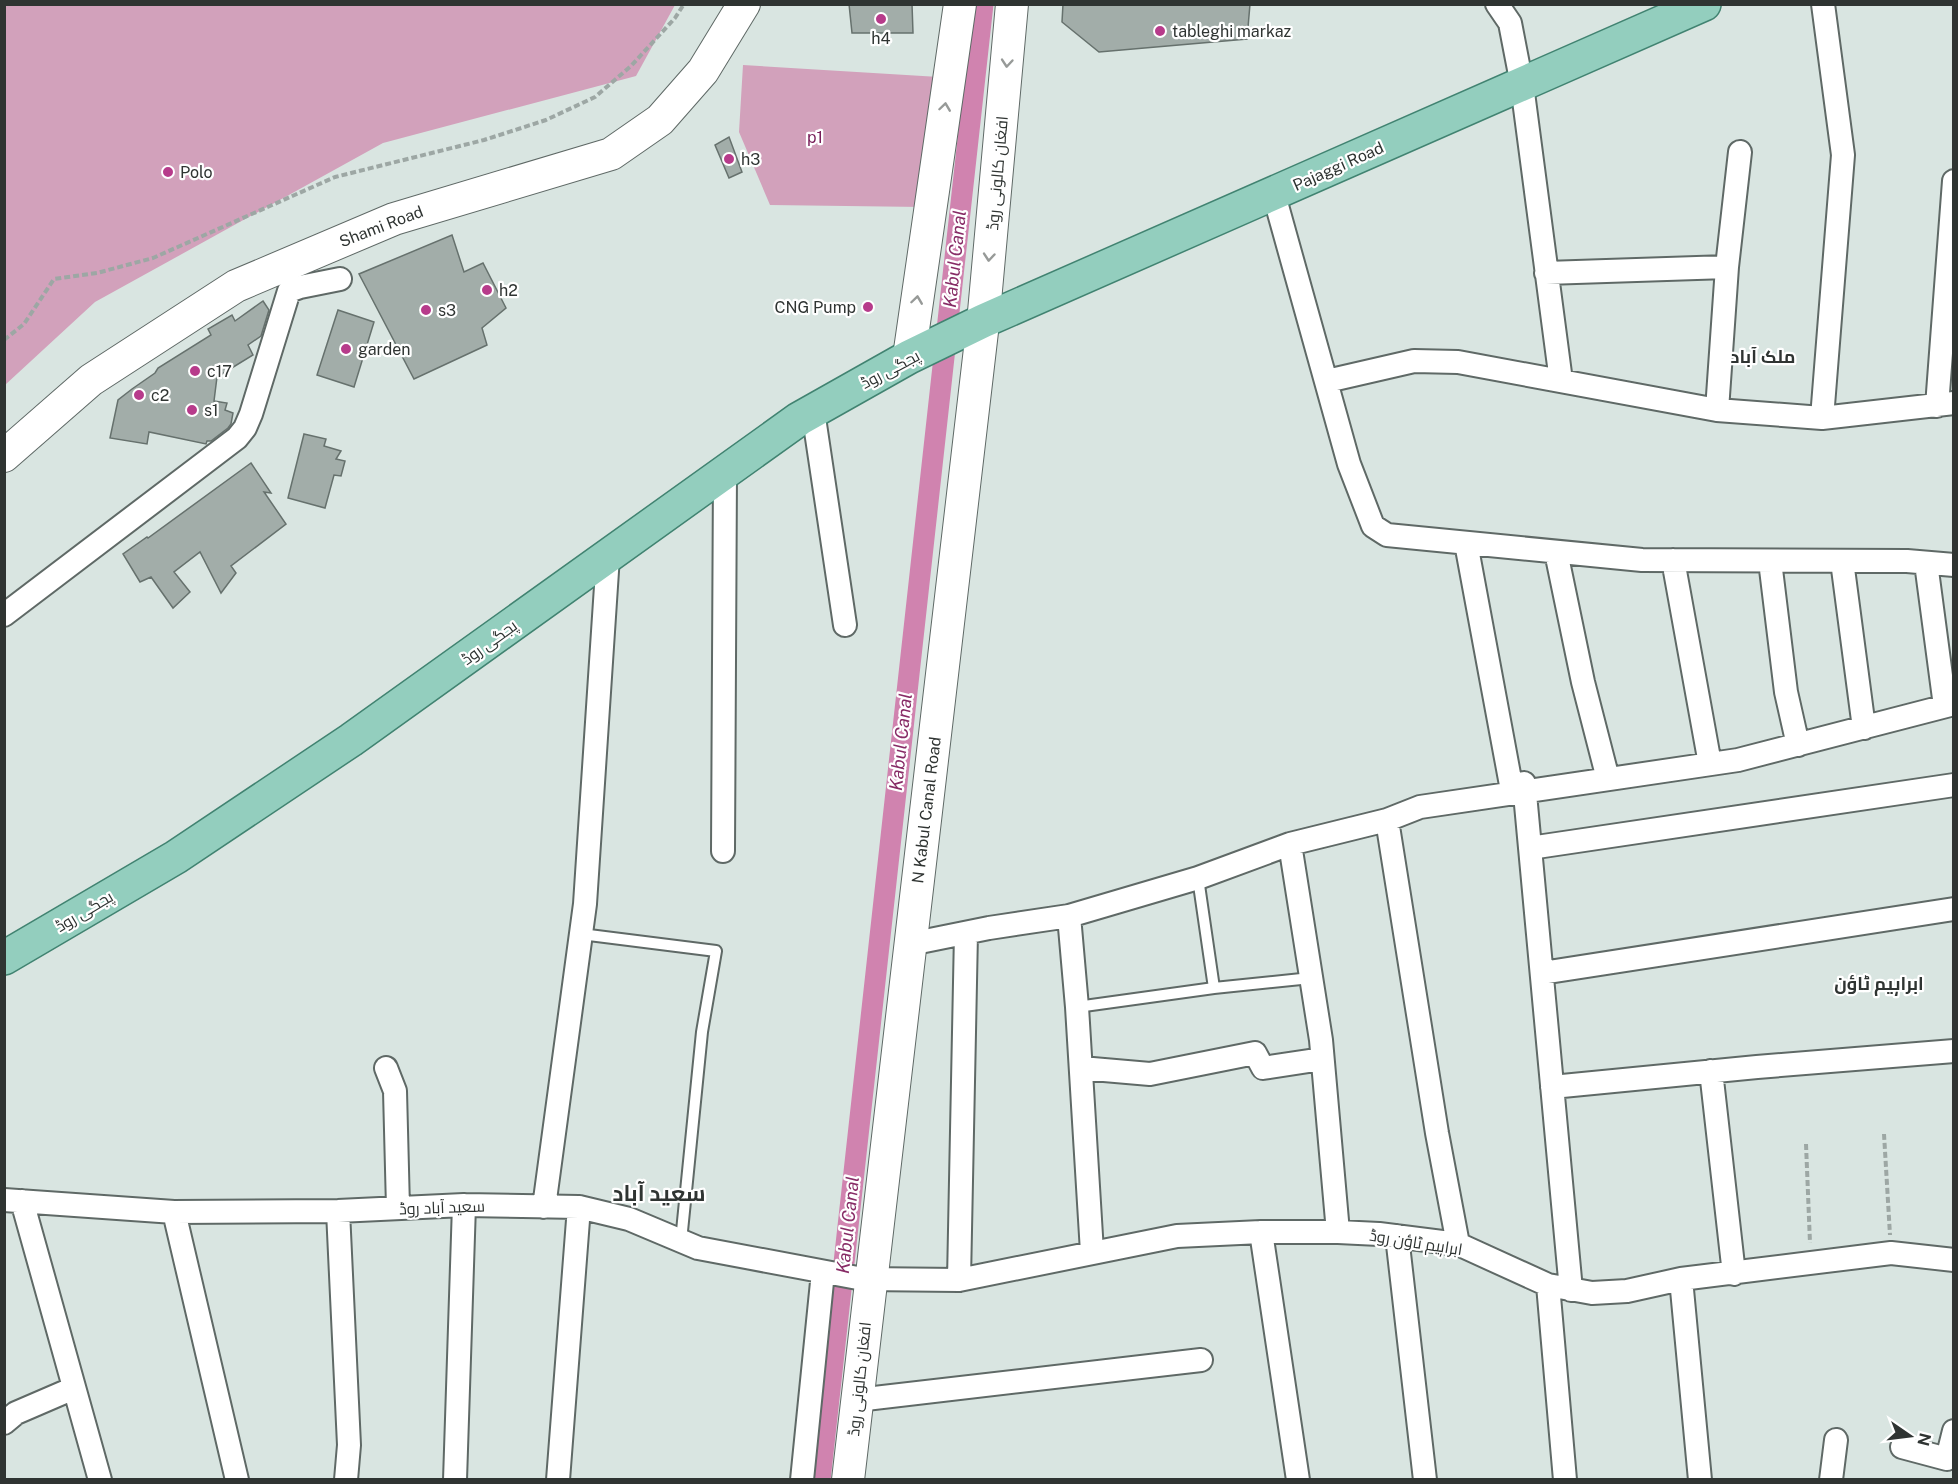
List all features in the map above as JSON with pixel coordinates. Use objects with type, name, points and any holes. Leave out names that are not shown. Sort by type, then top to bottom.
[{"type":"main road","name":"Shami Road","points":[[4,456],[91,380],[236,286],[394,219],[611,154],[660,120],[703,71],[744,4]]},
{"type":"main road","points":[[919,353],[960,4]]},
{"type":"main road","name":"افغان کالونی روڈ","points":[[980,328],[1012,4]]},
{"type":"main road","name":"Pajaggi Road","points":[[980,328],[1704,4]]},
{"type":"main road","name":"پجگی روڈ","points":[[4,958],[176,857],[351,741],[813,411],[919,353],[980,328]]},
{"type":"main road","name":"N Kabul Canal Road","points":[[867,1279],[910,944],[980,328]]},
{"type":"main road","name":"افغان کالونی روڈ","points":[[848,1479],[867,1279]]},
{"type":"street","points":[[1497,4],[1510,23],[1522,86],[1561,381]]},
{"type":"street","points":[[1822,418],[1843,155],[1823,4]]},
{"type":"street","points":[[1717,410],[1727,267],[1740,152]]},
{"type":"street","points":[[1327,381],[1414,361],[1458,362],[1717,410],[1822,418],[1945,405],[1953,181]]},
{"type":"street","points":[[1274,195],[1349,464],[1373,526],[1387,535],[1642,560],[1926,562],[1953,565]]},
{"type":"street","points":[[1546,273],[1727,267]]},
{"type":"street","points":[[4,615],[237,438],[246,428],[251,414],[289,291],[300,286],[340,279]]},
{"type":"street","points":[[813,411],[845,626]]},
{"type":"street","points":[[723,851],[725,472]]},
{"type":"street","points":[[1466,543],[1511,785],[1524,783],[1571,1290]]},
{"type":"street","points":[[1556,552],[1583,682],[1608,779]]},
{"type":"street","points":[[544,1207],[585,904],[608,556]]},
{"type":"street","points":[[1673,560],[1710,764]]},
{"type":"street","points":[[1770,561],[1786,692],[1798,745]]},
{"type":"street","points":[[1842,561],[1864,728]]},
{"type":"street","points":[[910,944],[1069,916],[1198,878],[1290,844],[1387,820],[1420,807],[1738,760],[1949,705],[1926,562]]},
{"type":"street","points":[[1530,848],[1953,785]]},
{"type":"street","points":[[1387,820],[1437,1133],[1458,1245]]},
{"type":"street","points":[[1290,844],[1323,1059],[1338,1232]]},
{"type":"street","points":[[1542,973],[1953,909]]},
{"type":"street","points":[[1069,916],[1077,1006],[1092,1252]]},
{"type":"street","points":[[959,1280],[966,933]]},
{"type":"street","points":[[1552,1087],[1953,1051]]},
{"type":"street","points":[[1081,1068],[1150,1074],[1255,1053],[1263,1068],[1323,1059]]},
{"type":"street","points":[[386,1068],[395,1091],[398,1208]]},
{"type":"street","points":[[1711,1071],[1734,1274]]},
{"type":"street","points":[[13,1200],[74,1388],[100,1479]]},
{"type":"street","name":"سعید آباد روڈ","points":[[13,1200],[174,1212],[338,1211],[464,1205],[579,1207],[629,1219],[698,1248],[867,1279]]},
{"type":"street","points":[[455,1479],[464,1205]]},
{"type":"street","points":[[558,1479],[579,1207]]},
{"type":"street","points":[[338,1211],[349,1444],[346,1479]]},
{"type":"street","points":[[174,1212],[237,1479]]},
{"type":"street","points":[[1262,1232],[1298,1479]]},
{"type":"street","name":"ابراہیم ٹاؤن روڈ","points":[[867,1279],[959,1280],[1177,1236],[1262,1232],[1338,1232],[1397,1236],[1458,1245],[1548,1285],[1592,1293],[1627,1291],[1681,1279],[1891,1253],[1953,1260]]},
{"type":"street","points":[[1397,1236],[1425,1479]]},
{"type":"street","points":[[802,1479],[822,1272]]},
{"type":"street","points":[[1681,1279],[1700,1479]]},
{"type":"street","points":[[1548,1285],[1565,1479]]},
{"type":"street","points":[[857,1400],[1201,1360]]},
{"type":"street","points":[[4,1423],[16,1413],[74,1388]]},
{"type":"street","points":[[1902,1448],[1947,1459],[1953,1431]]},
{"type":"street","points":[[1831,1479],[1836,1440]]},
{"type":"lane","points":[[1198,878],[1215,988]]},
{"type":"lane","points":[[581,934],[717,951],[702,1032],[681,1241]]},
{"type":"lane","points":[[1077,1006],[1311,978]]},
{"type":"path","points":[[4,340],[24,324],[54,279],[97,273],[153,258],[335,177],[484,140],[546,120],[595,97],[631,66],[675,18],[684,4]]},
{"type":"path","points":[[1884,1134],[1891,1253]]},
{"type":"path","points":[[1806,1144],[1811,1263]]},
{"type":"green space","name":"Polo","points":[[5,4],[675,5],[636,76],[383,143],[95,302],[5,385]]},
{"type":"green space","name":"p1","points":[[743,65],[939,77],[922,207],[770,205],[739,132]]},
{"type":"building","name":"h4","points":[[849,4],[912,4],[913,33],[852,33]]},
{"type":"building","name":"tableghi markaz","points":[[1063,4],[1250,4],[1247,39],[1099,52],[1062,22]]},
{"type":"building","name":"h3","points":[[729,137],[742,172],[729,178],[715,145]]},
{"type":"building","name":"s3","points":[[452,235],[464,272],[483,263],[506,308],[482,328],[487,345],[414,379],[359,274]]},
{"type":"building","points":[[263,301],[269,310],[261,336],[248,345],[253,355],[217,377],[214,401],[227,403],[225,410],[233,413],[228,428],[211,441],[207,441],[206,444],[149,432],[147,444],[110,438],[118,400],[155,373],[158,368],[211,335],[208,329],[232,315],[235,321]]},
{"type":"building","name":"garden","points":[[338,310],[374,322],[354,387],[317,375]]},
{"type":"building","points":[[304,434],[326,439],[324,446],[341,451],[336,459],[345,461],[341,476],[334,475],[325,508],[288,498]]},
{"type":"building","points":[[251,463],[271,493],[264,492],[286,524],[231,566],[236,573],[221,593],[200,552],[174,572],[190,592],[173,608],[151,577],[140,582],[123,554]]},
{"type":"waterway","name":"Kabul Canal","points":[[820,1480],[983,4]]},
{"type":"place","name":"h4","points":[[881,19]]},
{"type":"place","name":"tableghi markaz","points":[[1160,31]]},
{"type":"place","name":"h3","points":[[729,159]]},
{"type":"place","name":"Polo","points":[[168,172]]},
{"type":"place","name":"h2","points":[[487,290]]},
{"type":"place","name":"CNG Pump","points":[[868,307]]},
{"type":"place","name":"s3","points":[[426,310]]},
{"type":"place","name":"garden","points":[[346,349]]},
{"type":"place","name":"c17","points":[[195,371]]},
{"type":"place","name":"c2","points":[[139,395]]},
{"type":"place","name":"s1","points":[[192,410]]},
{"type":"district","name":"ملک آباد","points":[[1763,357]]},
{"type":"district","name":"ابراہیم ٹاؤن","points":[[1879,984]]},
{"type":"district","name":"سعید آباد","points":[[659,1193]]}]
